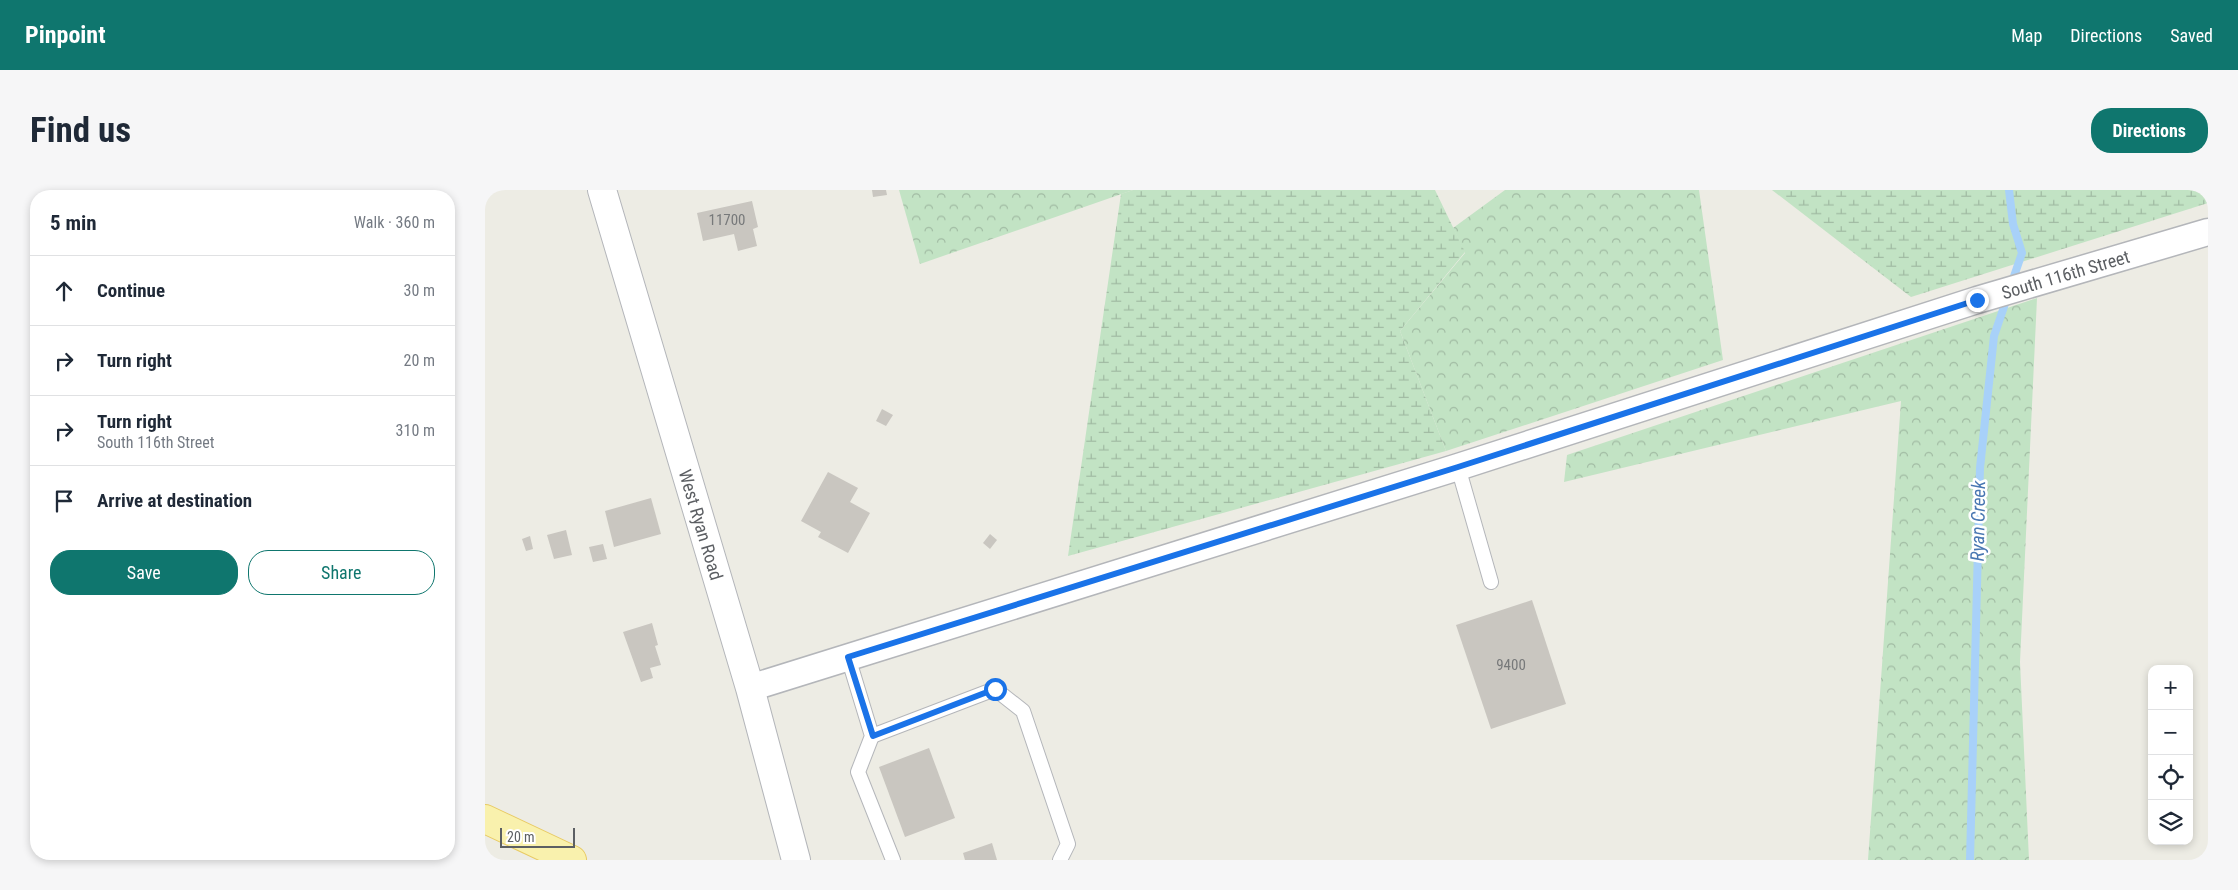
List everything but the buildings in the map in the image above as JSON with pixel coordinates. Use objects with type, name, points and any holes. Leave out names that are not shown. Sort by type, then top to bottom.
[{"type":"main road","points":[[485,819],[572,860]]},
{"type":"street","name":"West Ryan Road","points":[[602,190],[750,688],[796,860]]},
{"type":"street","name":"South 116th Street","points":[[750,688],[1458,467],[1977,300],[2208,232]]},
{"type":"lane","points":[[1458,467],[1491,582]]},
{"type":"lane","points":[[848,657],[873,736],[858,772],[893,860]]},
{"type":"lane","points":[[873,736],[995,689],[1023,711],[1068,844],[1060,860]]},
{"type":"green space","points":[[899,190],[1133,190],[920,264]]},
{"type":"green space","points":[[1133,190],[1435,190],[1465,252],[1400,331],[1446,451],[1068,556],[1121,194]]},
{"type":"green space","points":[[1505,190],[1699,190],[1723,360],[1446,451],[1400,331],[1465,253],[1453,228]]},
{"type":"green space","points":[[1772,190],[2208,190],[2208,203],[1911,297]]},
{"type":"green space","points":[[2037,298],[2020,662],[2029,860],[1868,860],[1901,401],[1564,482],[1567,455]]},
{"type":"waterway","name":"Ryan Creek","points":[[2009,190],[2013,224],[2022,253],[2011,285]]},
{"type":"waterway","name":"Ryan Creek","points":[[1970,860],[1980,468],[1994,336],[2007,298]]},
{"type":"route","points":[[995,689],[873,736],[848,657],[1458,467],[1977,300]]}]
